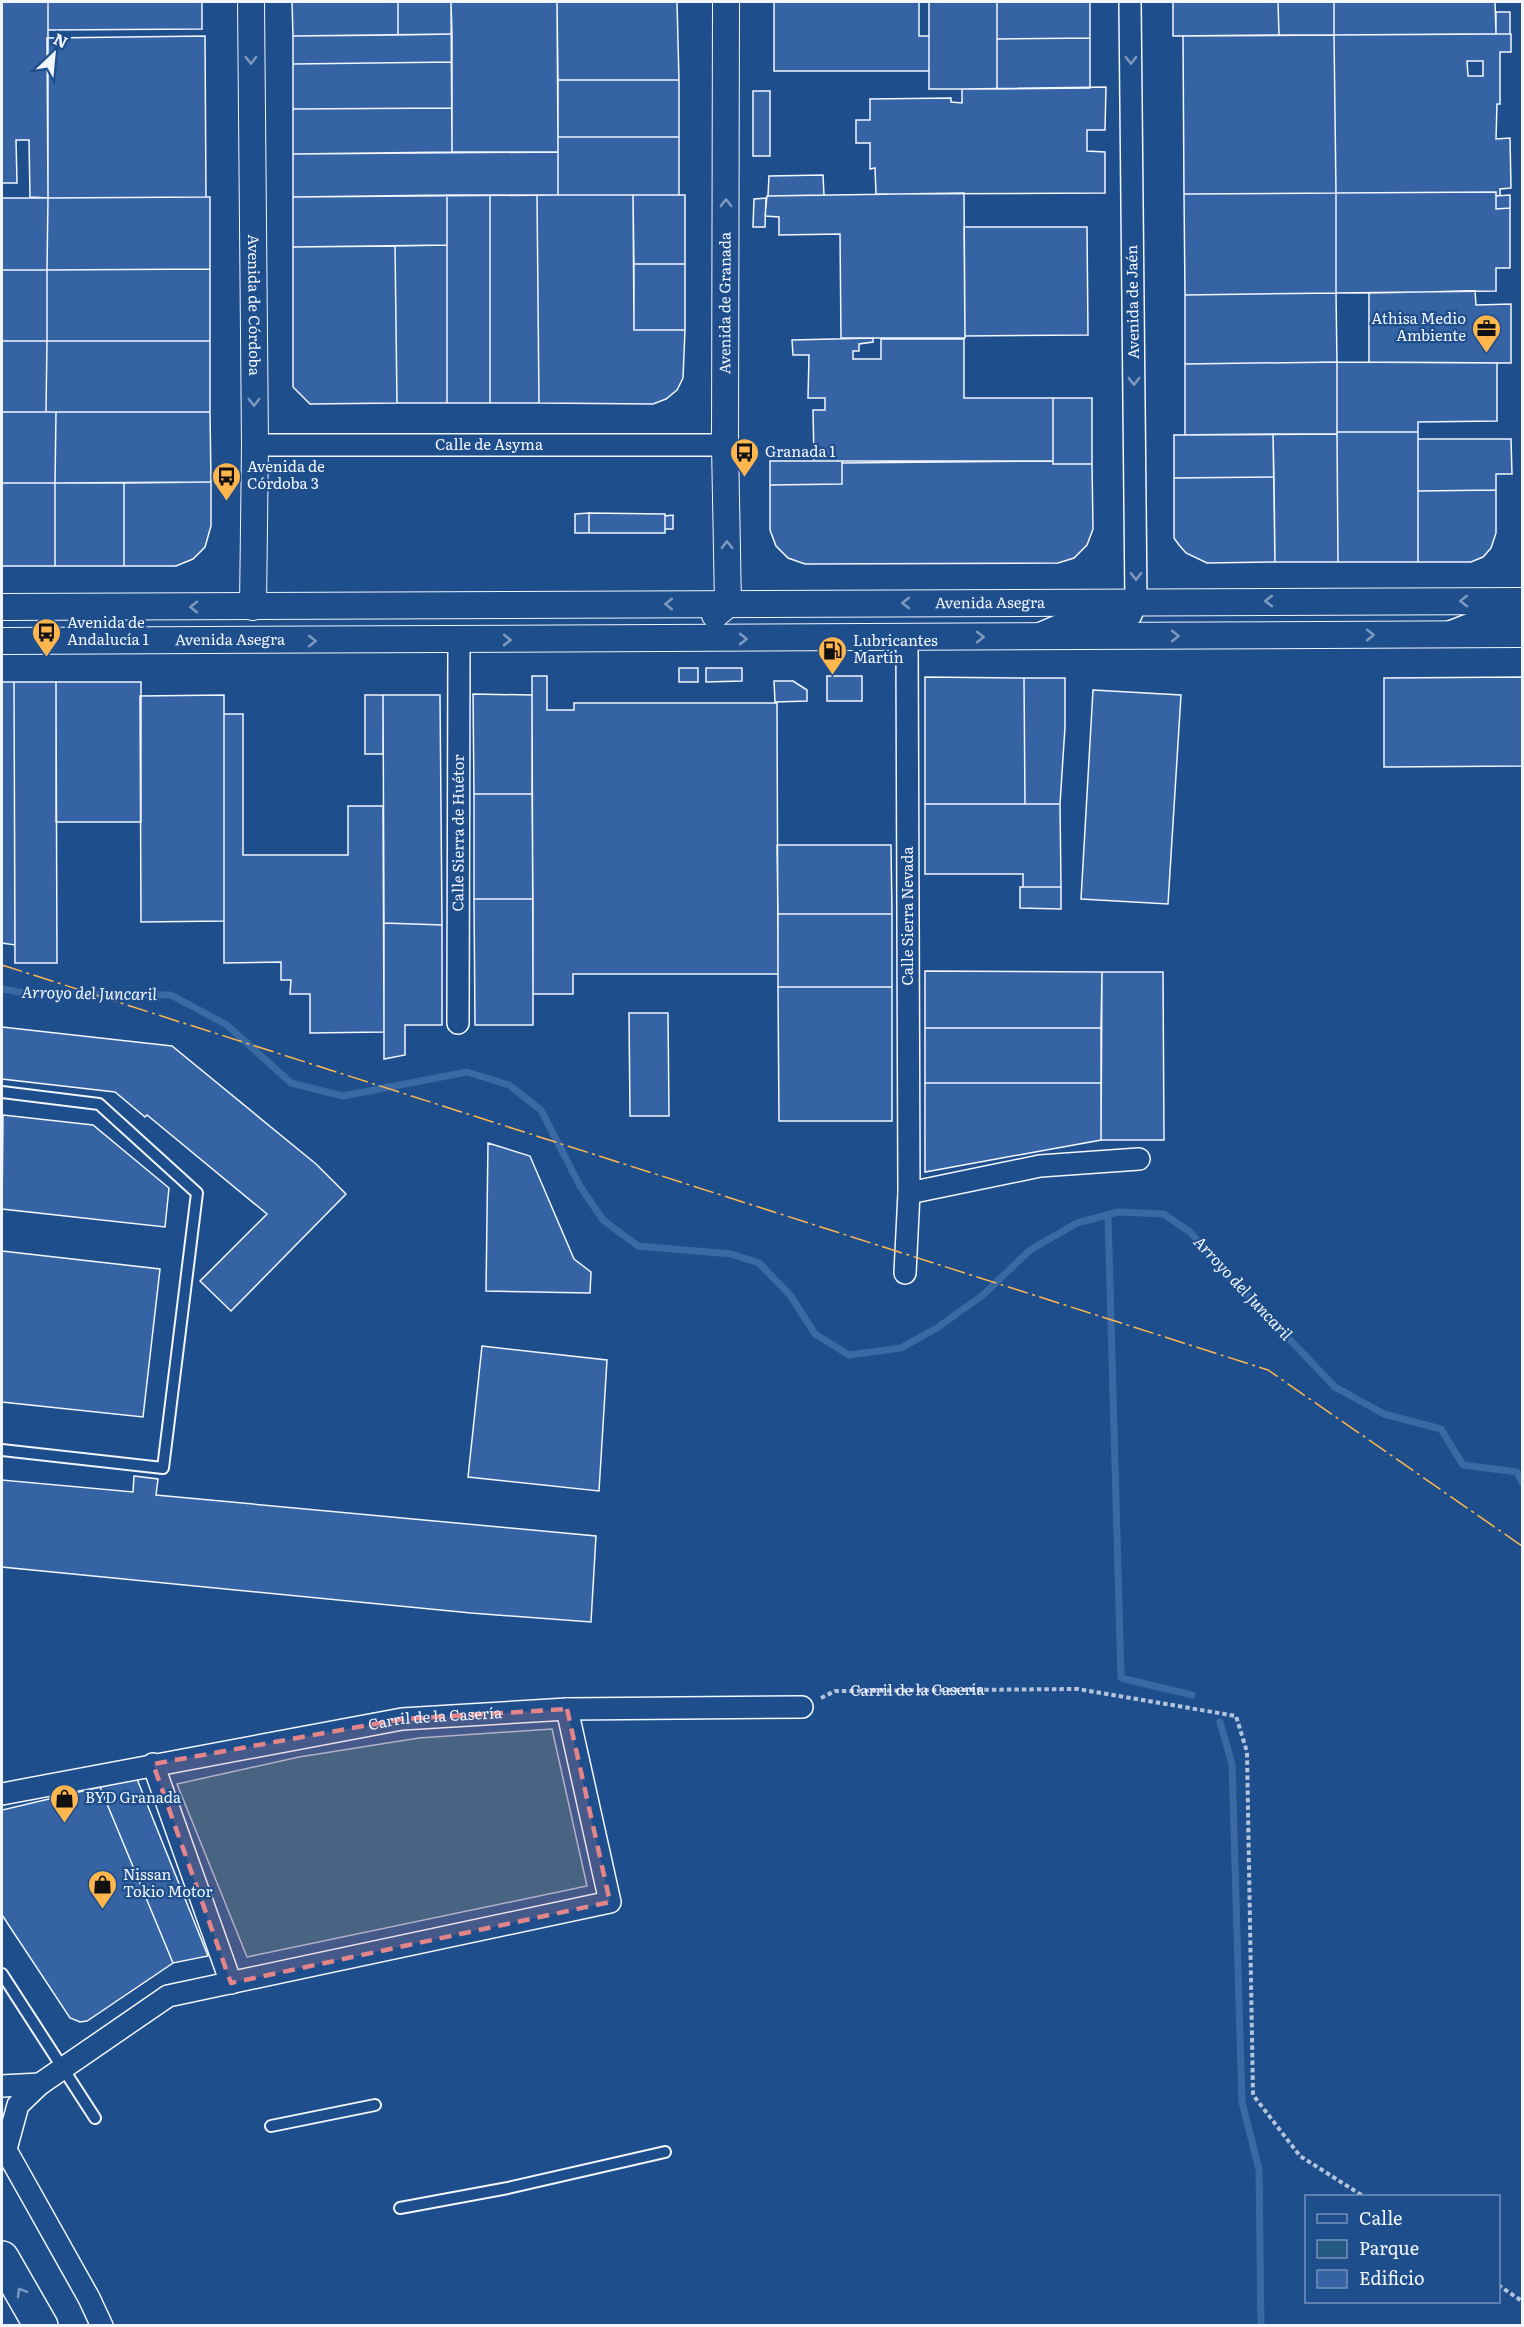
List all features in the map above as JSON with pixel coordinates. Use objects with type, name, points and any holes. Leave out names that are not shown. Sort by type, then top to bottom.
[{"type":"highway","points":[[2,2258],[41,2325]]},
{"type":"street","name":"Avenida de Córdoba","points":[[251,2],[255,446],[253,607]]},
{"type":"street","name":"Avenida de Granada","points":[[726,2],[725,445],[728,604]]},
{"type":"street","name":"Avenida de Jaén","points":[[1130,2],[1136,602]]},
{"type":"street","name":"Calle de Asyma","points":[[255,446],[725,445]]},
{"type":"street","name":"Avenida Asegra","points":[[2,607],[1522,601]]},
{"type":"street","points":[[1033,637],[1074,620],[1107,620],[1131,615],[1136,602]]},
{"type":"street","points":[[459,604],[459,640]]},
{"type":"street","points":[[643,640],[673,622],[701,620],[721,613],[728,604]]},
{"type":"street","points":[[253,607],[284,641]]},
{"type":"street","points":[[1444,634],[1483,619],[1511,619],[1522,615]]},
{"type":"street","name":"Avenida Asegra","points":[[2,641],[643,640],[1522,634]]},
{"type":"street","name":"Calle Sierra Nevada","points":[[905,1273],[909,1193],[907,638]]},
{"type":"street","name":"Calle Sierra de Huétor","points":[[458,1023],[459,640]]},
{"type":"street","points":[[909,1193],[1040,1166],[1139,1159]]},
{"type":"street","name":"Carril de la Casería","points":[[2,1794],[402,1719],[567,1709],[801,1707]]},
{"type":"street","points":[[102,2325],[4,2146],[18,2105],[40,2084],[168,1996],[610,1902],[567,1709]]},
{"type":"street","points":[[153,1764],[231,1983]]},
{"type":"street","points":[[2,2086],[40,2084]]},
{"type":"lane","points":[[2,1092],[99,1104],[197,1193],[163,1468],[2,1450]]},
{"type":"lane","points":[[2,1974],[95,2118]]},
{"type":"lane","points":[[271,2126],[375,2105]]},
{"type":"lane","points":[[400,2208],[476,2195],[665,2152]]},
{"type":"path","name":"Carril de la Casería","points":[[801,1707],[835,1691],[1078,1689],[1236,1716],[1247,1752],[1254,2095],[1300,2156],[1361,2195]]},
{"type":"path","points":[[1500,2286],[1522,2301]]},
{"type":"highlighted area","points":[[567,1709],[610,1902],[231,1983],[153,1764],[402,1719]]},
{"type":"green space","points":[[552,1729],[587,1886],[247,1957],[177,1784],[299,1757],[419,1738]]},
{"type":"building","points":[[2,2],[48,2],[48,198],[30,197],[29,140],[16,140],[17,183],[2,183]]},
{"type":"building","points":[[48,2],[202,2],[202,29],[48,30]]},
{"type":"building","points":[[292,2],[398,2],[398,35],[293,36]]},
{"type":"building","points":[[398,2],[451,2],[452,34],[398,35]]},
{"type":"building","points":[[451,2],[557,2],[558,152],[452,152]]},
{"type":"building","points":[[557,2],[677,2],[679,80],[558,80]]},
{"type":"building","points":[[774,2],[919,2],[919,36],[929,36],[929,71],[774,71]]},
{"type":"building","points":[[929,2],[997,2],[997,89],[929,89]]},
{"type":"building","points":[[997,2],[1090,2],[1090,38],[997,39]]},
{"type":"building","points":[[1173,2],[1278,2],[1279,35],[1173,36]]},
{"type":"building","points":[[1278,2],[1334,2],[1334,35],[1279,35]]},
{"type":"building","points":[[1334,2],[1495,2],[1496,34],[1334,35]]},
{"type":"building","points":[[1496,12],[1510,12],[1510,34],[1496,34]]},
{"type":"building","points":[[452,34],[452,62],[293,64],[293,36]]},
{"type":"building","points":[[1511,34],[1511,52],[1500,52],[1500,104],[1497,104],[1496,139],[1510,138],[1511,188],[1500,189],[1500,196],[1496,196],[1496,192],[1336,193],[1334,35]],"holes":[[[1467,61],[1483,61],[1483,76],[1468,76]]]},
{"type":"building","points":[[1334,35],[1336,193],[1184,194],[1183,36]]},
{"type":"building","points":[[205,36],[206,197],[48,198],[47,38]]},
{"type":"building","points":[[1090,38],[1090,88],[997,89],[997,39]]},
{"type":"building","points":[[452,62],[452,108],[293,109],[293,64]]},
{"type":"building","points":[[558,80],[679,80],[679,137],[558,137]]},
{"type":"building","points":[[1106,87],[1105,130],[1087,130],[1087,151],[1105,152],[1105,193],[876,194],[875,168],[870,169],[870,143],[856,143],[856,120],[870,120],[870,99],[951,98],[951,102],[962,103],[962,89]]},
{"type":"building","points":[[753,91],[770,91],[770,156],[753,156]]},
{"type":"building","points":[[452,108],[452,152],[293,154],[293,109]]},
{"type":"building","points":[[558,137],[679,137],[679,195],[558,195]]},
{"type":"building","points":[[558,152],[558,195],[293,197],[293,154]]},
{"type":"building","points":[[823,175],[824,195],[768,196],[769,176]]},
{"type":"building","points":[[1496,192],[1496,209],[1510,208],[1510,268],[1496,268],[1496,291],[1336,293],[1336,193]]},
{"type":"building","points":[[964,193],[965,338],[841,338],[840,234],[779,235],[779,217],[765,216],[767,196]]},
{"type":"building","points":[[1336,193],[1336,293],[1185,295],[1184,194]]},
{"type":"building","points":[[447,195],[447,245],[293,247],[293,197]]},
{"type":"building","points":[[447,195],[490,195],[490,403],[447,403]]},
{"type":"building","points":[[490,195],[537,195],[539,403],[490,403]]},
{"type":"building","points":[[537,195],[633,195],[634,330],[685,330],[683,378],[677,390],[666,399],[653,404],[539,403]]},
{"type":"building","points":[[633,195],[685,195],[685,264],[634,264]]},
{"type":"building","points":[[1510,195],[1510,208],[1496,209],[1496,196]]},
{"type":"building","points":[[210,197],[210,269],[47,270],[48,198]]},
{"type":"building","points":[[2,198],[48,198],[47,270],[2,270]]},
{"type":"building","points":[[766,198],[765,227],[753,227],[754,199]]},
{"type":"building","points":[[964,227],[1087,227],[1088,335],[965,336]]},
{"type":"building","points":[[447,245],[447,403],[397,403],[395,246]]},
{"type":"building","points":[[395,246],[397,403],[310,404],[293,387],[293,247]]},
{"type":"building","points":[[634,264],[685,264],[685,330],[634,330]]},
{"type":"building","points":[[210,269],[210,341],[47,341],[47,270]]},
{"type":"building","points":[[2,270],[47,270],[47,341],[2,341]]},
{"type":"building","points":[[1475,291],[1476,305],[1511,304],[1511,363],[1369,362],[1369,293]]},
{"type":"building","points":[[1336,293],[1337,362],[1185,364],[1185,295]]},
{"type":"building","points":[[873,338],[873,342],[859,344],[859,351],[853,351],[853,359],[881,359],[881,339],[964,339],[964,398],[1053,398],[1053,461],[814,461],[813,410],[825,410],[825,398],[808,398],[809,355],[793,355],[792,340]]},
{"type":"building","points":[[2,341],[47,341],[46,412],[2,412]]},
{"type":"building","points":[[47,341],[210,341],[210,412],[46,412]]},
{"type":"building","points":[[1337,362],[1497,363],[1497,421],[1418,422],[1418,432],[1337,432]]},
{"type":"building","points":[[1337,362],[1337,434],[1185,435],[1185,364]]},
{"type":"building","points":[[1053,398],[1092,398],[1092,464],[1053,464]]},
{"type":"building","points":[[2,412],[56,412],[55,483],[2,483]]},
{"type":"building","points":[[56,412],[210,412],[211,482],[55,483]]},
{"type":"building","points":[[1337,432],[1418,432],[1418,562],[1338,562]]},
{"type":"building","points":[[1273,434],[1274,477],[1174,478],[1174,435]]},
{"type":"building","points":[[1273,434],[1337,434],[1338,562],[1275,562]]},
{"type":"building","points":[[1418,439],[1511,439],[1512,474],[1496,474],[1496,490],[1418,491]]},
{"type":"building","points":[[770,461],[842,461],[842,484],[770,485]]},
{"type":"building","points":[[1053,461],[1053,464],[1092,464],[1093,529],[1087,545],[1074,558],[1058,563],[805,564],[788,558],[776,546],[770,530],[770,485],[842,484],[842,463]]},
{"type":"building","points":[[1274,477],[1275,562],[1207,563],[1186,553],[1174,538],[1174,478]]},
{"type":"building","points":[[211,482],[211,526],[205,547],[193,559],[176,566],[124,566],[124,483]]},
{"type":"building","points":[[2,483],[55,483],[55,566],[2,566]]},
{"type":"building","points":[[55,483],[124,483],[124,566],[55,566]]},
{"type":"building","points":[[1496,490],[1496,533],[1491,548],[1483,557],[1471,562],[1418,562],[1418,491]]},
{"type":"building","points":[[589,513],[665,514],[665,533],[589,533]]},
{"type":"building","points":[[589,513],[589,533],[575,533],[575,514]]},
{"type":"building","points":[[673,515],[673,529],[665,529],[665,516]]},
{"type":"building","points":[[679,668],[698,668],[698,682],[679,682]]},
{"type":"building","points":[[706,668],[742,668],[742,681],[706,682]]},
{"type":"building","points":[[532,676],[547,676],[547,710],[574,710],[574,703],[777,703],[778,974],[573,974],[573,994],[533,994]]},
{"type":"building","points":[[827,676],[862,676],[862,701],[827,701]]},
{"type":"building","points":[[925,677],[1024,678],[1025,804],[925,804]]},
{"type":"building","points":[[1522,677],[1522,766],[1384,767],[1384,678]]},
{"type":"building","points":[[1024,678],[1065,678],[1065,727],[1060,804],[1025,804]]},
{"type":"building","points":[[774,681],[793,681],[807,690],[807,701],[775,702]]},
{"type":"building","points":[[2,682],[14,682],[15,945],[2,943]]},
{"type":"building","points":[[14,682],[56,682],[57,963],[15,963]]},
{"type":"building","points":[[56,682],[141,682],[141,822],[56,822]]},
{"type":"building","points":[[1093,690],[1181,695],[1168,904],[1081,899]]},
{"type":"building","points":[[473,694],[532,695],[532,794],[474,794]]},
{"type":"building","points":[[224,695],[224,921],[141,922],[140,696]]},
{"type":"building","points":[[365,695],[383,695],[383,754],[365,754]]},
{"type":"building","points":[[383,695],[440,695],[442,925],[384,923]]},
{"type":"building","points":[[224,714],[243,714],[243,855],[348,855],[348,806],[383,806],[384,1032],[310,1033],[310,994],[290,994],[291,980],[281,980],[281,962],[224,963]]},
{"type":"building","points":[[474,794],[532,794],[533,899],[474,899]]},
{"type":"building","points":[[925,804],[1060,804],[1061,887],[1023,887],[1023,874],[925,874]]},
{"type":"building","points":[[777,845],[891,845],[892,914],[778,914]]},
{"type":"building","points":[[1020,887],[1061,887],[1061,909],[1020,908]]},
{"type":"building","points":[[474,899],[533,899],[533,1025],[475,1025]]},
{"type":"building","points":[[778,914],[892,914],[892,987],[778,987]]},
{"type":"building","points":[[384,923],[442,925],[442,1025],[405,1025],[405,1055],[384,1059]]},
{"type":"building","points":[[925,971],[1102,972],[1101,1028],[925,1028]]},
{"type":"building","points":[[1102,972],[1163,972],[1164,1140],[1101,1140]]},
{"type":"building","points":[[778,987],[892,987],[892,1121],[779,1121]]},
{"type":"building","points":[[629,1013],[668,1013],[669,1116],[630,1116]]},
{"type":"building","points":[[2,1027],[172,1046],[316,1164],[346,1194],[231,1311],[200,1281],[267,1214],[147,1115],[145,1117],[115,1092],[2,1079]]},
{"type":"building","points":[[925,1028],[1101,1028],[1101,1083],[925,1083]]},
{"type":"building","points":[[925,1083],[1101,1083],[1101,1140],[925,1172]]},
{"type":"building","points":[[3,1115],[93,1125],[169,1188],[165,1227],[2,1209]]},
{"type":"building","points":[[488,1143],[530,1156],[574,1259],[591,1272],[590,1293],[486,1291]]},
{"type":"building","points":[[2,1251],[160,1269],[143,1417],[2,1402]]},
{"type":"building","points":[[482,1346],[607,1360],[599,1491],[468,1477]]},
{"type":"building","points":[[134,1476],[158,1479],[156,1495],[596,1536],[591,1622],[471,1613],[2,1567],[2,1480],[133,1492]]},
{"type":"building","points":[[137,1779],[208,1956],[173,1963],[100,1787]]},
{"type":"building","points":[[100,1787],[173,1963],[87,2021],[80,2022],[70,2018],[2,1915],[2,1810]]},
{"type":"waterway","name":"Arroyo del Juncaril","points":[[2,989],[31,994],[171,995],[227,1025],[291,1083],[343,1096],[467,1072],[509,1085],[541,1110],[580,1186],[603,1220],[638,1246],[731,1254],[759,1263],[790,1295],[815,1334],[849,1355],[901,1348],[937,1328],[983,1295],[1030,1250],[1077,1223],[1118,1212],[1164,1214],[1190,1232],[1335,1387],[1384,1414],[1441,1429],[1463,1465],[1517,1472],[1522,1482]]},
{"type":"waterway","points":[[1108,1215],[1121,1678],[1192,1695]]},
{"type":"waterway","points":[[1220,1722],[1232,1764],[1242,2102],[1259,2169],[1261,2326]]},
{"type":"power","points":[[2,965],[1268,1370],[1522,1546]]},
{"type":"place","name":"Athisa Medio Ambiente","points":[[1487,354]]},
{"type":"place","name":"Granada 1","points":[[744,478]]},
{"type":"place","name":"Avenida de Córdoba 3","points":[[226,502]]},
{"type":"place","name":"Avenida de Andalucía 1","points":[[46,658]]},
{"type":"place","name":"Lubricantes Martín","points":[[832,676]]},
{"type":"place","name":"BYD Granada","points":[[64,1824]]},
{"type":"place","name":"Nissan Tokio Motor","points":[[102,1910]]}]
